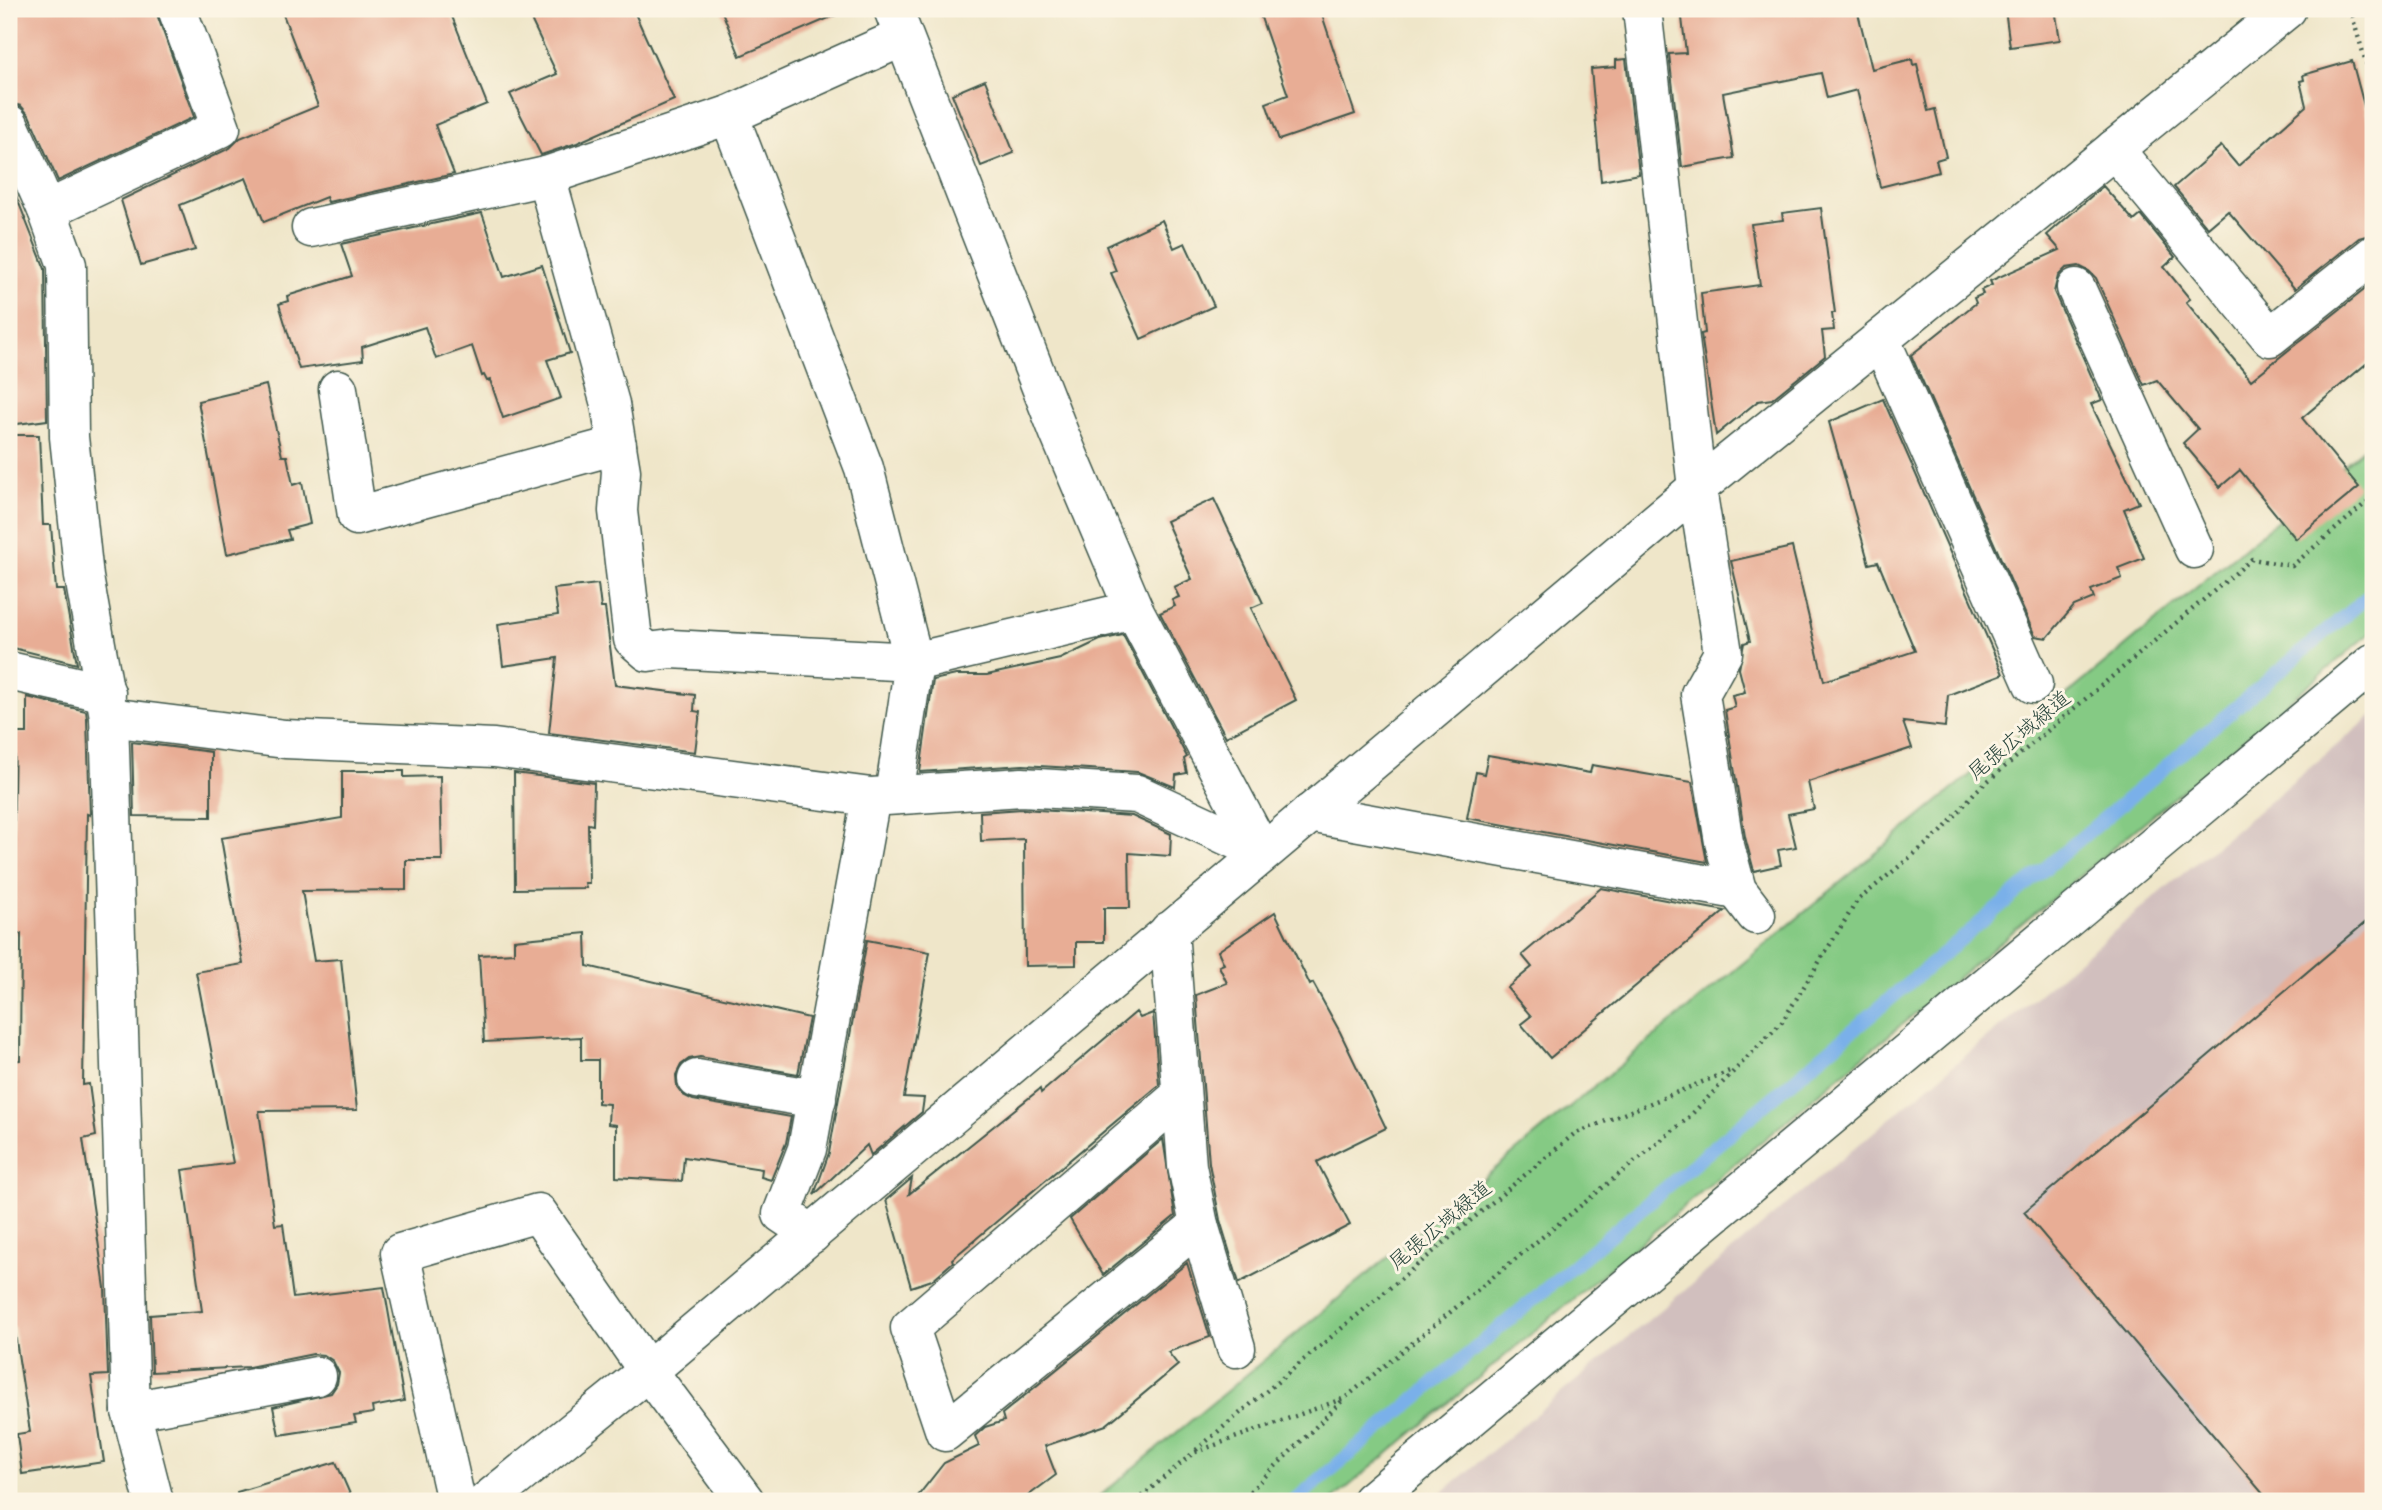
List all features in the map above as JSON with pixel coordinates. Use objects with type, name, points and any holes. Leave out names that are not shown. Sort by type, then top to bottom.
[{"type":"street","points":[[47,210],[221,128],[177,9]]},
{"type":"street","points":[[1310,813],[1747,903],[1724,842],[1700,694],[1723,653],[1697,488],[1642,9]]},
{"type":"street","points":[[487,1501],[812,1234],[1697,488],[2287,9]]},
{"type":"street","points":[[311,228],[546,176],[729,115],[898,23],[1059,433],[1134,610],[1262,852]]},
{"type":"street","points":[[729,115],[864,468],[914,662],[807,1149],[782,1214],[812,1234]]},
{"type":"street","points":[[9,124],[47,210],[67,265],[69,437],[84,577],[108,705],[131,1411],[154,1501]]},
{"type":"street","points":[[2114,149],[2270,337],[2373,255]]},
{"type":"street","points":[[546,176],[610,404],[621,471],[618,511],[633,639],[648,652],[671,649],[914,662],[1134,610]]},
{"type":"street","points":[[2076,288],[2194,550]]},
{"type":"street","points":[[1888,356],[2034,684]]},
{"type":"street","points":[[338,388],[357,516],[617,445]]},
{"type":"street","points":[[1371,1501],[2373,663]]},
{"type":"street","points":[[9,671],[108,705],[285,739],[494,748],[883,796],[1022,787],[1137,793],[1262,852]]},
{"type":"street","points":[[1169,931],[1186,1166],[1199,1225],[1236,1348]]},
{"type":"street","points":[[698,1079],[817,1099]]},
{"type":"street","points":[[1180,1096],[910,1328],[945,1432],[1199,1225]]},
{"type":"street","points":[[456,1501],[400,1253],[538,1213],[648,1371],[745,1501]]},
{"type":"street","points":[[131,1411],[317,1376]]},
{"type":"path","points":[[2350,9],[2373,86]]},
{"type":"path","name":"尾張広域緑道","points":[[1240,1501],[1345,1398],[1687,1119],[1782,1022],[1857,901],[1942,831],[1976,791],[2252,559],[2292,566],[2373,497]]},
{"type":"path","name":"尾張広域緑道","points":[[1136,1501],[1574,1134],[1736,1069]]},
{"type":"path","name":"尾張広域緑道","points":[[1192,1453],[1345,1398]]},
{"type":"shaded area","points":[[2373,715],[2373,1501],[1432,1501]]},
{"type":"green space","points":[[2373,441],[2373,631],[1331,1501],[1094,1501]]},
{"type":"building","points":[[9,9],[155,9],[194,117],[58,181],[29,115],[21,106],[9,103]]},
{"type":"building","points":[[281,9],[449,9],[487,104],[435,125],[454,174],[328,202],[326,197],[264,222],[246,178],[180,205],[195,250],[141,265],[121,200],[230,148],[240,138],[318,106]]},
{"type":"building","points":[[526,9],[633,9],[674,100],[577,143],[541,155],[510,94],[557,74]]},
{"type":"building","points":[[721,9],[850,9],[740,56]]},
{"type":"building","points":[[1258,9],[1320,9],[1355,114],[1279,140],[1266,103],[1288,95]]},
{"type":"building","points":[[1681,9],[1857,9],[1872,69],[1912,59],[1913,65],[1917,64],[1928,111],[1935,109],[1946,157],[1936,160],[1939,172],[1880,187],[1857,90],[1827,98],[1821,73],[1723,93],[1734,158],[1682,167],[1669,54],[1686,53]]},
{"type":"building","points":[[2005,9],[2055,9],[2060,40],[2010,47]]},
{"type":"building","points":[[1626,59],[1639,174],[1601,181],[1591,69],[1616,67],[1616,60]]},
{"type":"building","points":[[2352,61],[2373,139],[2373,234],[2359,238],[2295,289],[2228,211],[2208,228],[2174,187],[2221,146],[2238,166],[2306,106],[2300,81],[2304,80],[2303,75]]},
{"type":"building","points":[[985,80],[1014,153],[981,166],[952,94]]},
{"type":"building","points":[[9,178],[45,269],[47,420],[9,425]]},
{"type":"building","points":[[2103,186],[2134,221],[2141,215],[2175,257],[2164,267],[2190,299],[2186,302],[2251,380],[2373,283],[2373,358],[2302,418],[2359,487],[2296,539],[2240,470],[2220,487],[2183,443],[2198,429],[2157,380],[2144,385],[2096,278],[2079,266],[2066,268],[2058,276],[2054,292],[2102,400],[2091,404],[2139,503],[2124,509],[2144,558],[2118,568],[2122,578],[2091,590],[2094,598],[2074,606],[2047,638],[2035,636],[1911,355],[1976,303],[1974,298],[1983,294],[1981,290],[1992,285],[1990,281],[2060,250],[2047,235]]},
{"type":"building","points":[[1821,208],[1835,313],[1832,313],[1834,330],[1822,331],[1825,356],[1772,399],[1758,401],[1716,435],[1701,334],[1705,333],[1701,293],[1760,285],[1751,224],[1783,220],[1782,213]]},
{"type":"building","points":[[482,213],[504,277],[542,265],[570,353],[547,360],[561,398],[503,418],[490,380],[487,381],[484,375],[482,376],[472,346],[436,359],[425,327],[362,347],[363,360],[299,369],[279,304],[288,301],[287,296],[352,276],[341,244]]},
{"type":"building","points":[[1162,220],[1174,248],[1185,243],[1214,306],[1141,339],[1111,273],[1116,271],[1106,246]]},
{"type":"building","points":[[266,385],[282,456],[287,456],[293,485],[302,482],[310,524],[287,530],[290,539],[227,554],[198,401]]},
{"type":"building","points":[[1883,399],[2003,674],[1948,695],[1945,727],[1903,722],[1912,748],[1808,782],[1814,809],[1788,814],[1796,847],[1778,850],[1781,865],[1754,871],[1745,837],[1725,710],[1735,707],[1732,695],[1745,692],[1739,669],[1744,643],[1750,641],[1731,561],[1792,547],[1824,681],[1915,651],[1878,562],[1869,564],[1829,422]]},
{"type":"building","points":[[9,435],[39,435],[43,525],[51,525],[56,590],[64,590],[77,664],[9,647]]},
{"type":"building","points":[[1214,499],[1263,603],[1251,608],[1296,700],[1226,737],[1160,613],[1175,606],[1172,600],[1179,597],[1174,587],[1192,579],[1166,521]]},
{"type":"building","points":[[598,584],[601,608],[605,608],[615,685],[695,695],[694,711],[700,712],[695,752],[549,733],[557,658],[503,666],[498,624],[558,615],[554,589]]},
{"type":"building","points":[[1123,635],[1187,757],[1184,759],[1187,773],[1176,775],[1175,787],[1138,772],[1023,765],[920,772],[933,680],[956,675],[987,675],[1060,659],[1100,640]]},
{"type":"building","points":[[27,697],[86,711],[87,719],[90,815],[87,814],[83,1085],[89,1084],[96,1136],[83,1139],[105,1288],[108,1375],[91,1376],[104,1462],[22,1474],[17,1434],[30,1432],[14,1327],[9,1327],[9,1061],[20,1060],[21,934],[9,934],[9,868],[13,868],[15,733],[27,733]]},
{"type":"building","points":[[132,742],[211,752],[211,817],[134,816]]},
{"type":"building","points":[[1488,755],[1590,773],[1592,765],[1692,782],[1707,862],[1467,818],[1476,772],[1484,774]]},
{"type":"building","points":[[342,771],[404,771],[404,777],[440,776],[442,860],[406,860],[406,890],[302,891],[314,961],[341,959],[357,1110],[259,1111],[275,1225],[283,1224],[293,1298],[384,1287],[404,1401],[372,1407],[373,1413],[354,1416],[356,1423],[279,1435],[273,1407],[331,1393],[337,1384],[339,1373],[333,1361],[324,1355],[313,1354],[249,1367],[152,1372],[150,1315],[202,1311],[182,1170],[233,1163],[196,972],[243,964],[221,838],[342,818]]},
{"type":"building","points":[[514,773],[594,783],[593,825],[588,824],[589,883],[585,883],[586,888],[515,889]]},
{"type":"building","points":[[1022,809],[1132,816],[1171,834],[1170,856],[1129,853],[1130,908],[1104,908],[1104,942],[1076,942],[1076,965],[1025,966],[1024,839],[981,841],[980,812]]},
{"type":"building","points":[[1601,888],[1725,911],[1550,1058],[1521,1024],[1531,1016],[1507,988],[1532,967],[1522,955]]},
{"type":"building","points":[[1275,912],[1310,985],[1313,983],[1340,1032],[1386,1128],[1317,1162],[1350,1225],[1239,1283],[1220,1220],[1209,1163],[1196,995],[1227,983],[1219,966],[1224,964],[1218,951]]},
{"type":"building","points":[[2373,916],[2373,1501],[2269,1501],[2024,1212]]},
{"type":"building","points":[[586,933],[587,966],[809,1018],[798,1074],[700,1057],[689,1059],[681,1065],[676,1075],[677,1087],[683,1095],[693,1100],[791,1117],[786,1143],[771,1180],[761,1177],[762,1169],[684,1157],[682,1181],[616,1177],[616,1125],[608,1124],[609,1104],[598,1103],[598,1060],[581,1060],[581,1037],[484,1042],[479,955],[514,953],[514,940]]},
{"type":"building","points":[[867,940],[930,952],[904,1097],[924,1098],[922,1112],[871,1155],[867,1145],[814,1195],[829,1153]]},
{"type":"building","points":[[1136,1012],[1140,1018],[1153,1013],[1159,1085],[952,1259],[953,1262],[932,1280],[911,1287],[886,1200],[912,1178],[909,1194],[1040,1089],[1041,1093]]},
{"type":"building","points":[[1163,1139],[1175,1216],[1103,1275],[1070,1219]]},
{"type":"building","points":[[1187,1263],[1210,1337],[1168,1352],[1178,1365],[1106,1425],[1045,1446],[1056,1475],[1021,1501],[914,1501],[944,1463],[979,1446],[975,1436],[985,1427],[1004,1421],[1002,1414]]},
{"type":"building","points":[[336,1462],[353,1501],[238,1501],[237,1492]]},
{"type":"waterway","points":[[1294,1501],[2373,592]]}]
